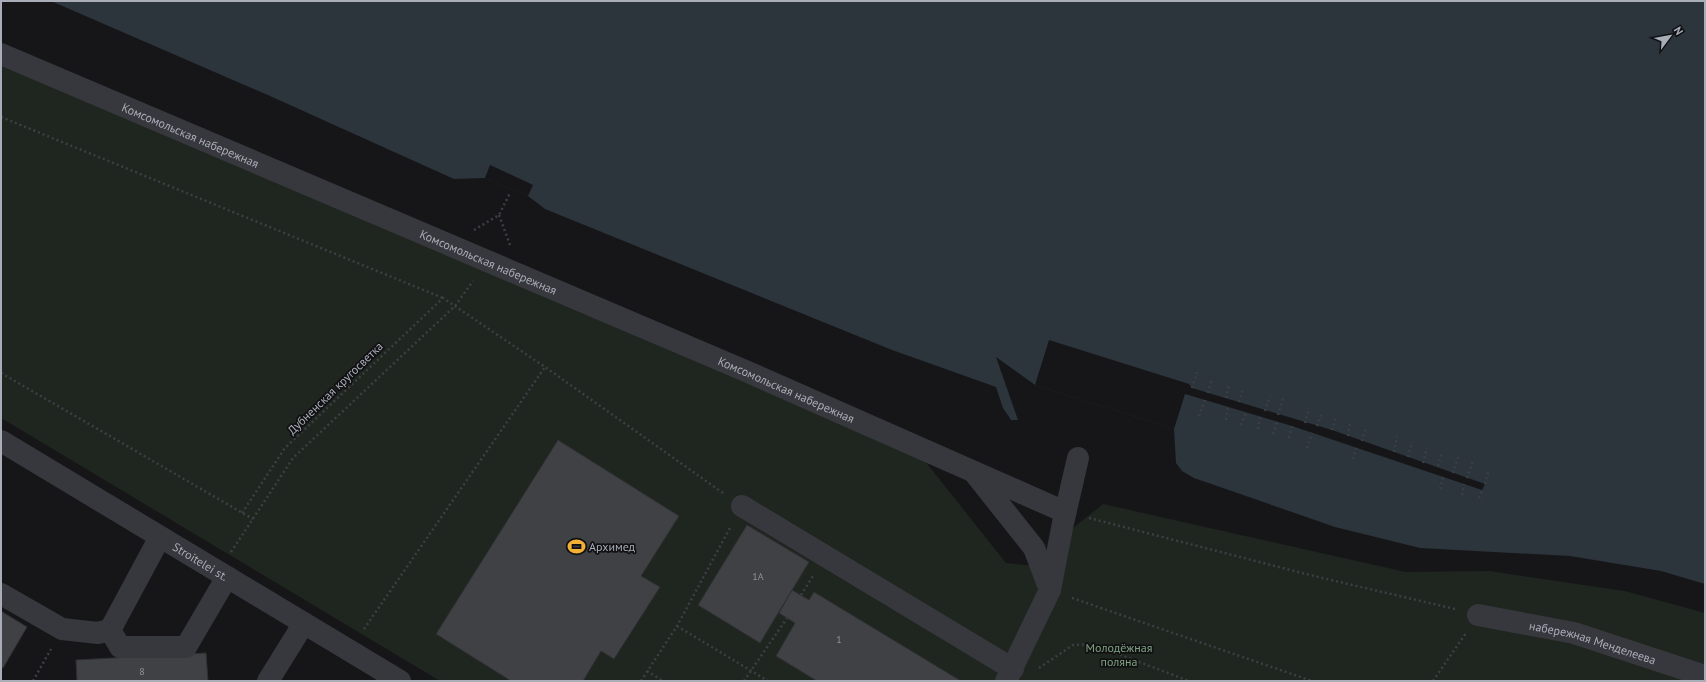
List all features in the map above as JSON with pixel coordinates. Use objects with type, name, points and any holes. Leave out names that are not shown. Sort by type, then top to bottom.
[{"type":"street","name":"Комсомольская набережная","points":[[1,54],[748,372],[1065,512]]},
{"type":"street","name":"Stroitelei st.","points":[[1,441],[400,681]]},
{"type":"street","points":[[742,506],[1010,675],[1050,590],[1065,512],[1078,458]]},
{"type":"street","points":[[974,473],[1034,548],[1050,590]]},
{"type":"street","points":[[1,594],[62,629],[98,633],[110,630],[160,536]]},
{"type":"street","points":[[110,630],[120,647],[186,647],[227,577]]},
{"type":"street","name":"набережная Менделеева","points":[[1478,614],[1574,633],[1705,676]]},
{"type":"street","points":[[268,681],[304,623]]},
{"type":"path","points":[[1,117],[443,298],[545,367],[742,506],[677,626],[641,681]]},
{"type":"path","points":[[450,244],[499,215],[510,194]]},
{"type":"path","points":[[231,552],[293,458],[455,306],[487,261]]},
{"type":"path","name":"Дубненская кругосветка","points":[[242,513],[284,448],[443,298]]},
{"type":"path","points":[[364,629],[545,367]]},
{"type":"path","points":[[1192,388],[1197,372]]},
{"type":"path","points":[[1,373],[253,519]]},
{"type":"path","points":[[1208,392],[1212,379]]},
{"type":"path","points":[[1226,398],[1229,384]]},
{"type":"path","points":[[1238,402],[1243,388]]},
{"type":"path","points":[[1265,411],[1270,396]]},
{"type":"path","points":[[1278,415],[1282,399]]},
{"type":"path","points":[[1199,416],[1205,400]]},
{"type":"path","points":[[1226,420],[1228,407]]},
{"type":"path","points":[[1305,423],[1309,408]]},
{"type":"path","points":[[1241,426],[1246,412]]},
{"type":"path","points":[[1317,426],[1322,412]]},
{"type":"path","points":[[1258,429],[1260,417]]},
{"type":"path","points":[[1332,430],[1336,417]]},
{"type":"path","points":[[1273,434],[1277,422]]},
{"type":"path","points":[[1348,436],[1350,423]]},
{"type":"path","points":[[1289,438],[1292,426]]},
{"type":"path","points":[[1362,441],[1366,428]]},
{"type":"path","points":[[1307,448],[1312,433]]},
{"type":"path","points":[[1394,452],[1397,436]]},
{"type":"path","points":[[1408,457],[1412,442]]},
{"type":"path","points":[[1353,459],[1356,448]]},
{"type":"path","points":[[1423,463],[1427,448]]},
{"type":"path","points":[[1438,466],[1442,454]]},
{"type":"path","points":[[1453,473],[1458,457]]},
{"type":"path","points":[[1467,478],[1473,461]]},
{"type":"path","points":[[1484,484],[1489,469]]},
{"type":"path","points":[[1440,489],[1443,477]]},
{"type":"path","points":[[1462,495],[1464,484]]},
{"type":"path","points":[[1479,498],[1482,490]]},
{"type":"path","points":[[1065,512],[1314,576],[1478,614],[1433,681]]},
{"type":"path","points":[[1050,590],[1312,681]]},
{"type":"path","points":[[744,681],[787,618]]},
{"type":"path","points":[[677,626],[768,681]]},
{"type":"path","points":[[33,681],[62,629]]},
{"type":"path","points":[[1010,675],[1028,676],[1073,645],[1092,644],[1189,681]]},
{"type":"path","points":[[647,671],[663,681]]},
{"type":"green space","name":"Молодёжная поляна","points":[[1,59],[921,456],[1006,563],[1062,569],[1073,528],[1103,504],[1406,572],[1489,571],[1625,591],[1705,613],[1705,681],[440,681],[1,418]]},
{"type":"shaded area","points":[[51,1],[1705,1],[1705,584],[1661,571],[1570,556],[1420,548],[1335,527],[1194,478],[1182,471],[1176,463],[1174,429],[1035,385],[996,357],[1018,420],[1011,420],[1003,408],[996,387],[892,350],[545,209],[528,196],[485,178],[454,179],[270,96]]},
{"type":"pier","points":[[490,165],[533,185],[528,196],[485,178]]},
{"type":"pier","points":[[1049,340],[1189,384],[1192,388],[1332,430],[1485,484],[1482,490],[1292,426],[1185,394],[1174,429],[1035,385]]},
{"type":"building","name":"Архимед","points":[[558,440],[679,516],[641,576],[660,587],[614,659],[601,651],[583,681],[511,681],[436,634]]},
{"type":"building","points":[[747,525],[809,562],[760,643],[698,605]]},
{"type":"building","points":[[792,590],[809,600],[814,592],[961,681],[817,681],[776,656],[795,623],[779,613]]},
{"type":"building","points":[[1,611],[27,627],[3,668],[1,667]]},
{"type":"building","points":[[206,653],[208,681],[77,681],[76,660]]},
{"type":"place","name":"Архимед","points":[[576,546]]}]
